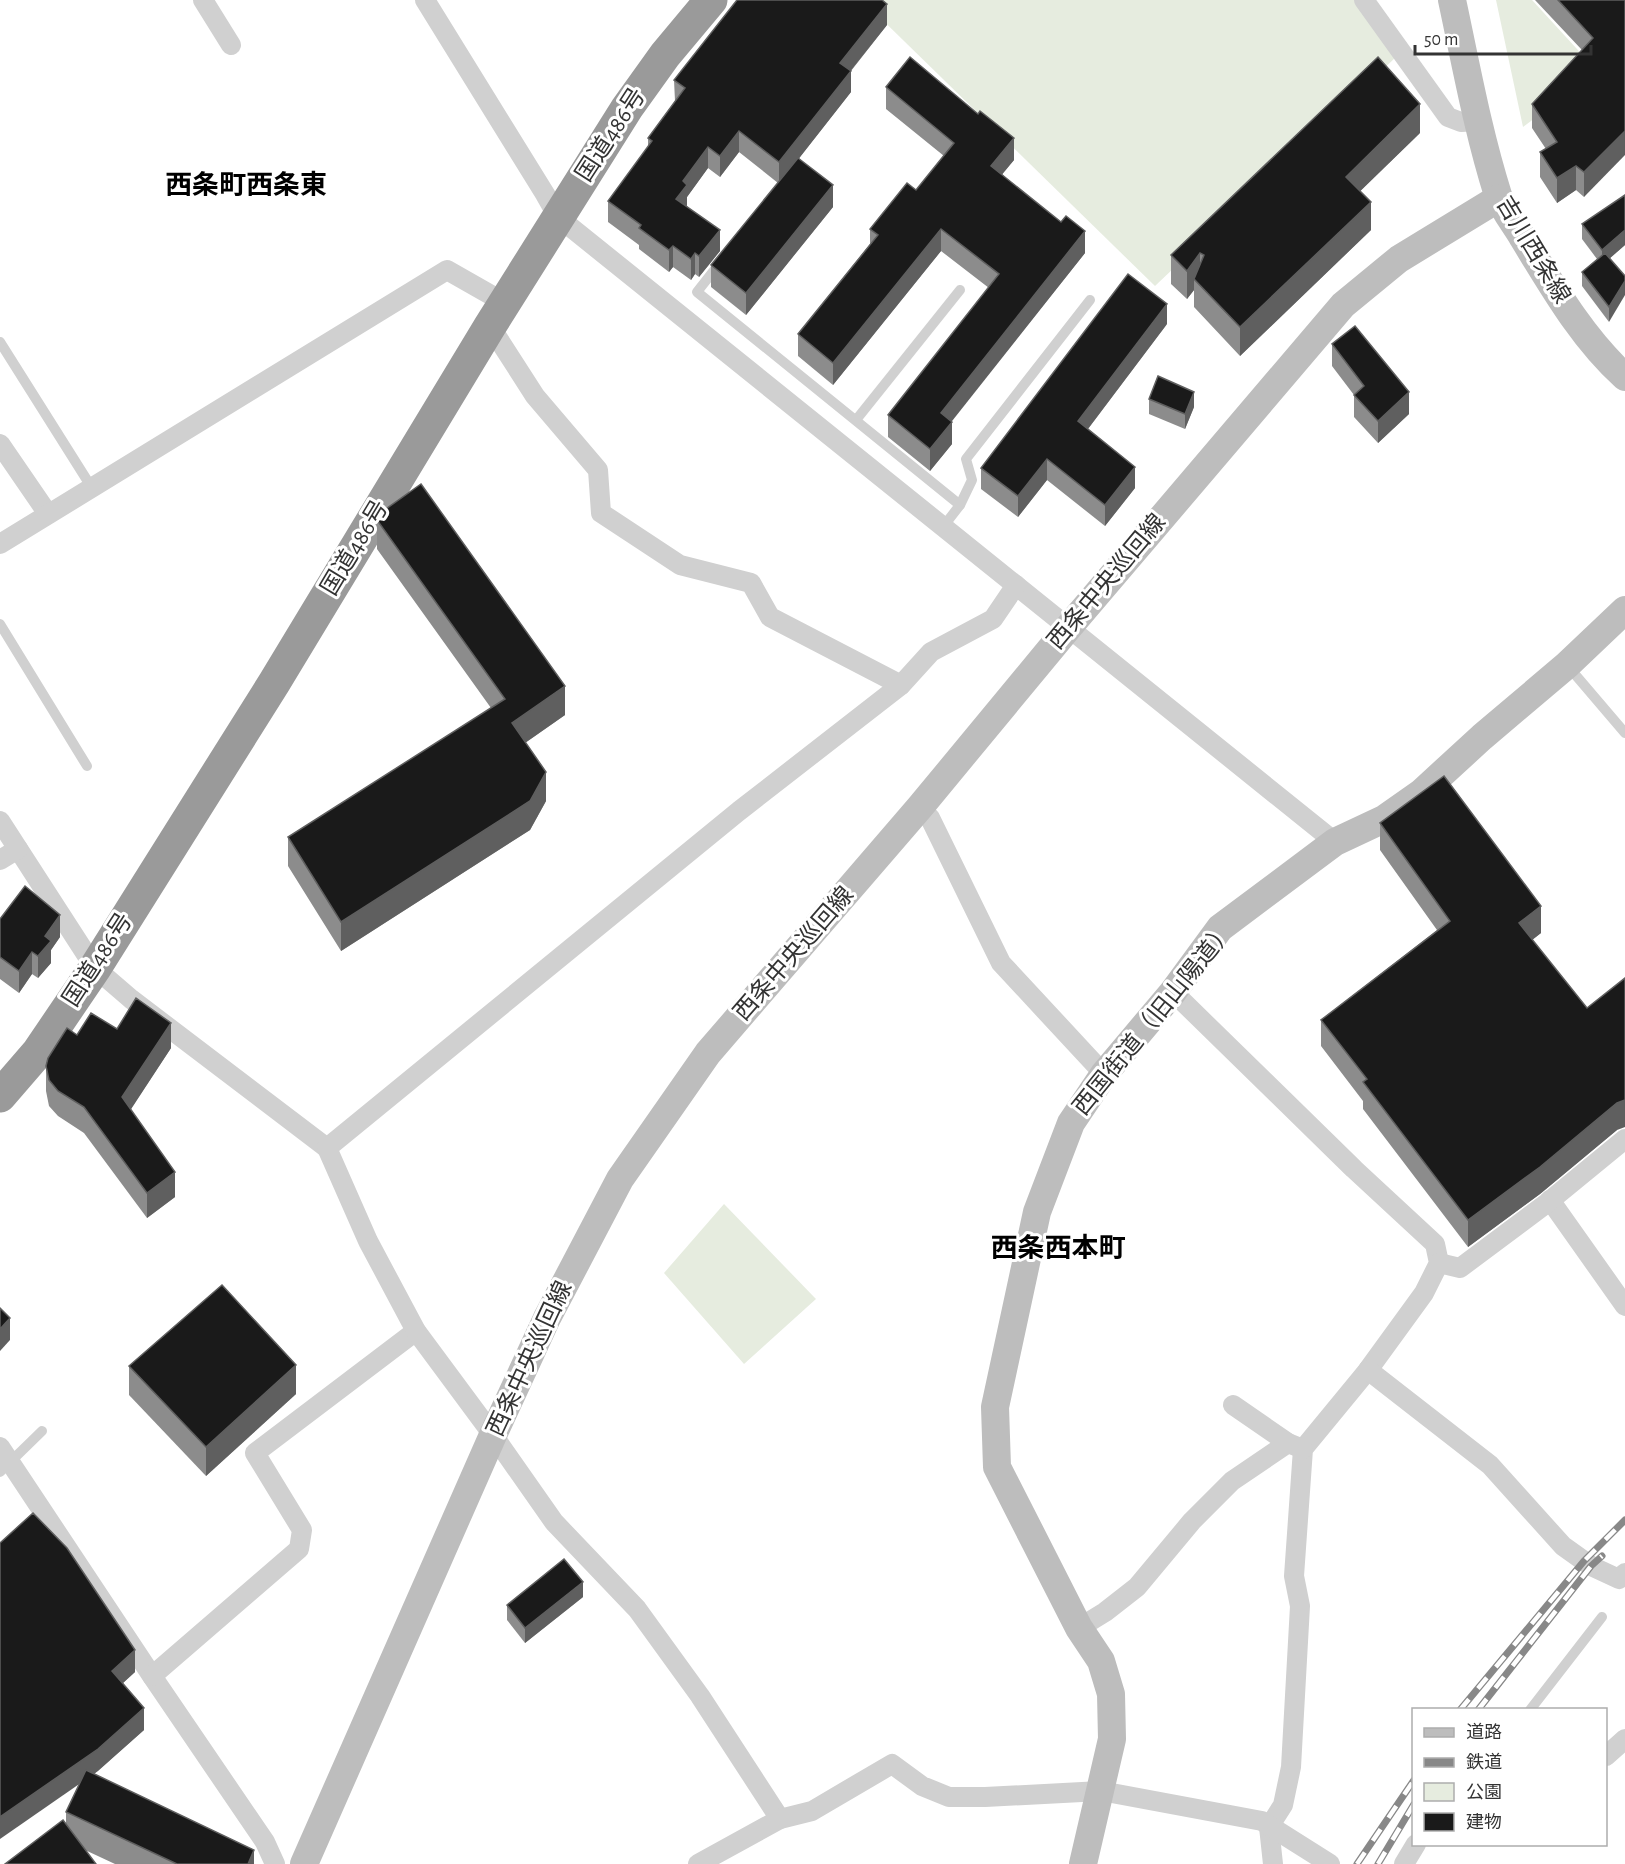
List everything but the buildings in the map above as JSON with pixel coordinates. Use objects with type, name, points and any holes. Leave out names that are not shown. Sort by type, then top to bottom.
[{"type":"highway","name":"国道486号","points":[[0,1096],[38,1052],[94,968],[274,683],[558,217],[640,90],[665,55],[711,0]]},
{"type":"street","points":[[203,0],[231,45]]},
{"type":"street","points":[[425,0],[558,217],[1335,842]]},
{"type":"street","points":[[1364,0],[1448,117],[1461,122],[1479,121]]},
{"type":"street","name":"吉川西条線","points":[[1452,0],[1499,198],[1555,291],[1584,332],[1625,377]]},
{"type":"street","name":"西条中央巡回線","points":[[304,1864],[548,1318],[620,1179],[708,1053],[920,807],[1068,628],[1343,305],[1399,260],[1499,198]]},
{"type":"street","points":[[0,544],[447,270],[498,314],[535,396],[598,471],[601,513],[680,565],[751,583],[770,617],[901,685]]},
{"type":"street","points":[[0,444],[48,514]]},
{"type":"street","points":[[327,1148],[739,811],[901,685],[931,652],[993,619],[1016,585]]},
{"type":"street","name":"西国街道（旧山陽道）","points":[[1083,1864],[1112,1739],[1110,1694],[1101,1661],[1079,1628],[997,1467],[995,1407],[1037,1212],[1071,1123],[1104,1074],[1173,992],[1220,928],[1335,842],[1384,819],[1421,793],[1482,737],[1567,665],[1625,610]]},
{"type":"street","points":[[920,807],[930,818],[1001,963],[1104,1074]]},
{"type":"street","points":[[0,821],[94,968],[131,999],[327,1148],[368,1241],[416,1331],[494,1435],[554,1522],[637,1609],[700,1696],[780,1819]]},
{"type":"street","points":[[0,860],[18,849]]},
{"type":"street","points":[[1079,1628],[1106,1612],[1137,1587],[1192,1521],[1232,1481],[1296,1446],[1368,1370],[1424,1293],[1439,1263],[1435,1244],[1354,1169],[1173,992]]},
{"type":"street","points":[[1439,1263],[1461,1268],[1625,1139]]},
{"type":"street","points":[[1550,1200],[1625,1306]]},
{"type":"street","points":[[152,1676],[299,1549],[302,1530],[255,1453],[416,1331]]},
{"type":"street","points":[[1368,1370],[1490,1465],[1563,1546],[1591,1566],[1619,1579],[1625,1573]]},
{"type":"street","points":[[1233,1405],[1296,1446]]},
{"type":"street","points":[[1273,1864],[1269,1827],[1283,1805],[1291,1767],[1300,1606],[1294,1576],[1296,1446]]},
{"type":"street","points":[[4,1461],[265,1842],[275,1864]]},
{"type":"street","points":[[1607,1754],[1625,1739]]},
{"type":"street","points":[[698,1864],[726,1858],[780,1819],[812,1811],[892,1764],[922,1786],[949,1797],[1101,1791],[1262,1821],[1330,1864]]},
{"type":"street","points":[[1404,1864],[1415,1846]]},
{"type":"lane","points":[[725,257],[697,292],[960,505]]},
{"type":"lane","points":[[856,420],[960,290]]},
{"type":"lane","points":[[943,526],[960,505],[972,480],[966,459],[1090,300]]},
{"type":"lane","points":[[0,342],[92,488]]},
{"type":"lane","points":[[0,624],[87,766]]},
{"type":"lane","points":[[1567,665],[1625,733]]},
{"type":"lane","points":[[4,1461],[42,1431]]},
{"type":"lane","points":[[1532,1708],[1602,1617]]},
{"type":"green space","points":[[862,0],[1354,0],[1396,57],[1155,286]]},
{"type":"green space","points":[[1496,0],[1532,0],[1588,61],[1539,115],[1523,127]]},
{"type":"green space","points":[[724,1204],[816,1299],[744,1364],[664,1273]]},
{"type":"railway","points":[[1462,1708],[1584,1561],[1625,1520]]},
{"type":"railway","points":[[1480,1708],[1591,1566],[1602,1556]]},
{"type":"railway","points":[[1357,1864],[1412,1783]]},
{"type":"railway","points":[[1378,1864],[1412,1807]]},
{"type":"district","name":"西条町西条東","points":[[246,185]]},
{"type":"district","name":"西条西本町","points":[[1058,1248]]}]
